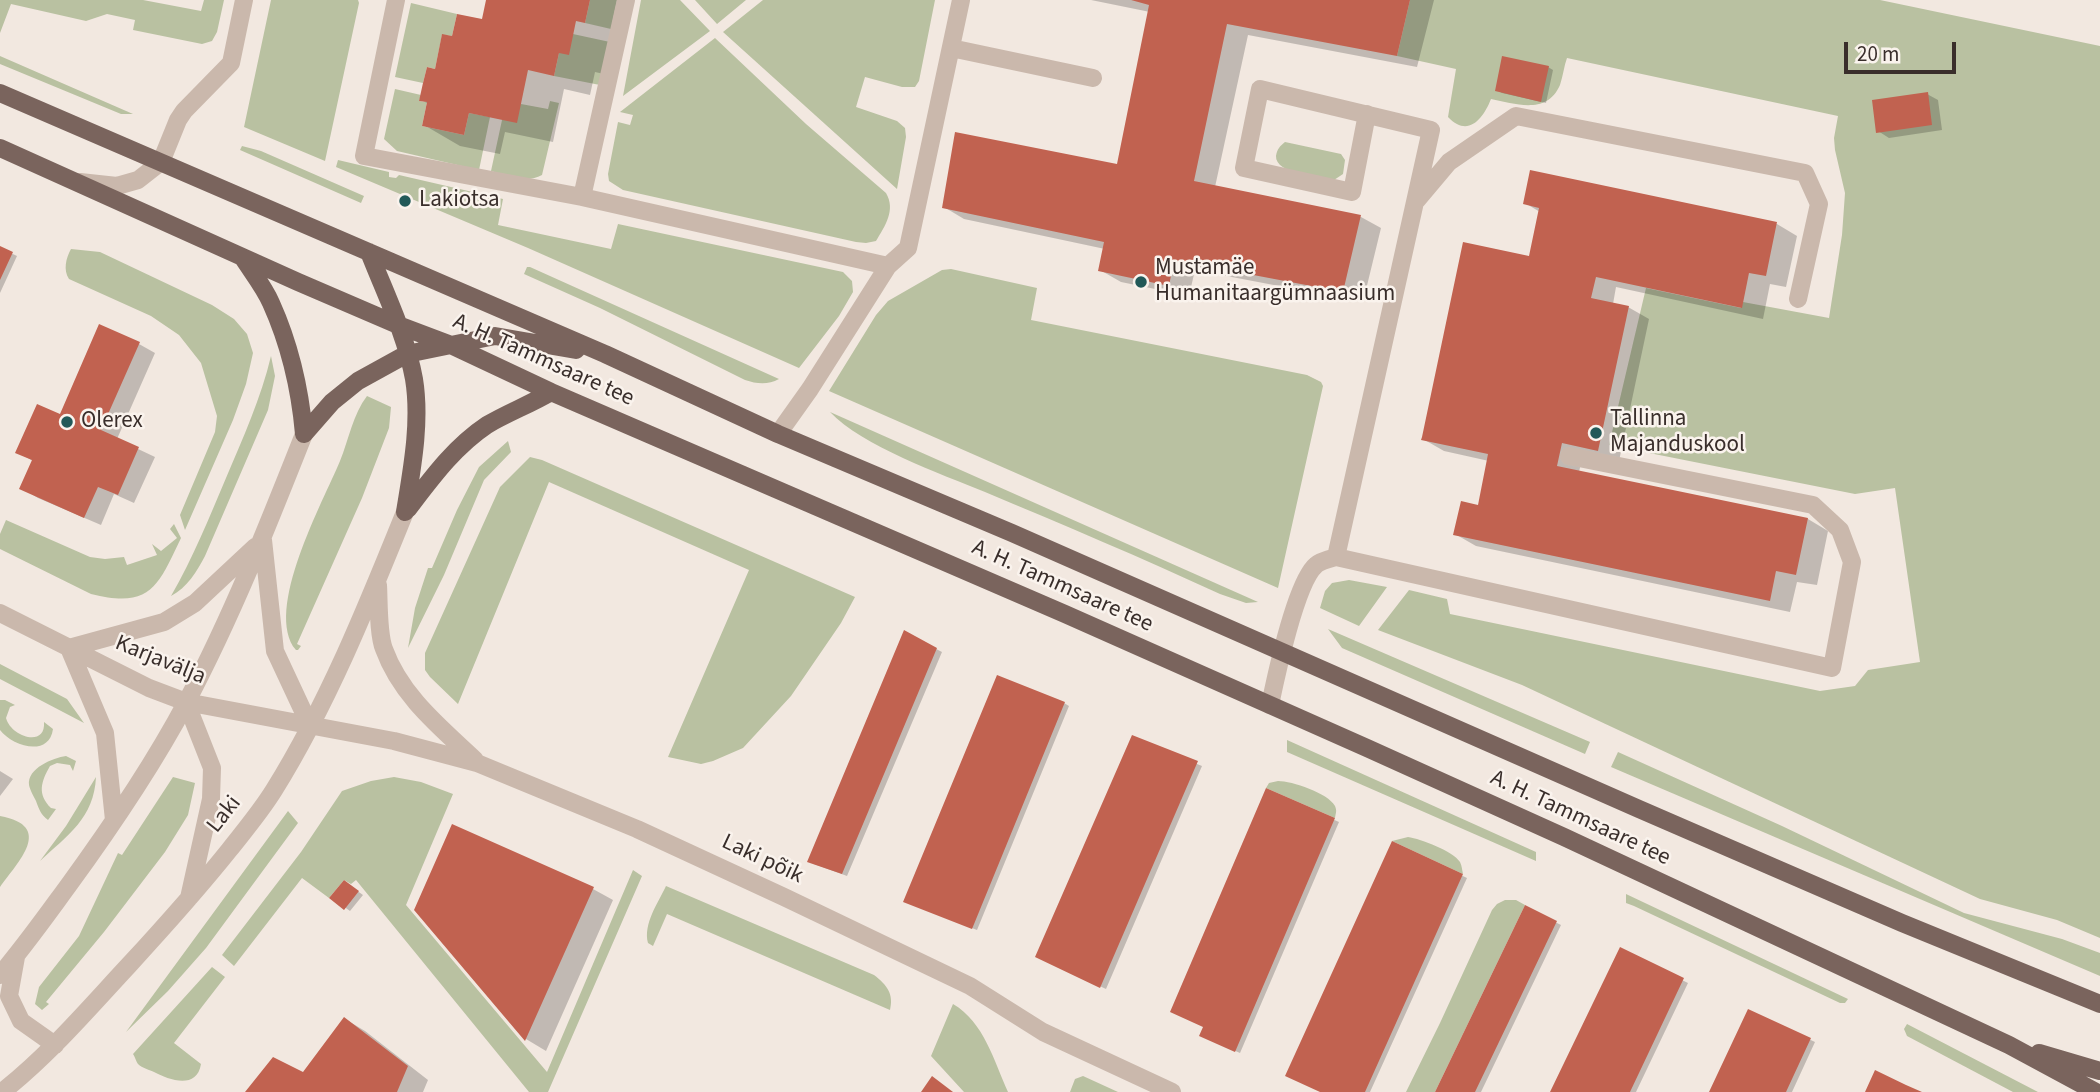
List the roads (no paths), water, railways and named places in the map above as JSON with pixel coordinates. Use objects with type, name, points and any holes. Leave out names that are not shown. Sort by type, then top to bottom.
[{"type":"main road","name":"A. H. Tammsaare tee","points":[[0,93],[605,355],[778,434],[1012,533],[1639,809],[1902,923],[2100,1004]]},
{"type":"main road","name":"A. H. Tammsaare tee","points":[[0,148],[398,325],[451,345],[551,392],[1054,609],[1555,833],[2009,1045],[2096,1092]]},
{"type":"main road","points":[[369,252],[398,325],[414,379],[416,400],[413,459],[405,512]]},
{"type":"main road","points":[[243,257],[271,303],[288,347],[300,396],[304,434]]},
{"type":"main road","points":[[304,434],[332,402],[358,381],[407,354],[495,336],[605,355]]},
{"type":"main road","points":[[405,512],[464,442],[489,424],[551,392]]},
{"type":"main road","points":[[2009,1045],[2100,1071]]},
{"type":"street","points":[[76,182],[117,186],[138,180],[161,162],[184,111],[231,63],[244,0]]},
{"type":"street","points":[[396,0],[364,156],[582,197],[888,266]]},
{"type":"street","points":[[582,197],[626,0]]},
{"type":"street","points":[[778,434],[810,389],[888,266],[908,248],[961,0]]},
{"type":"street","points":[[951,48],[1093,78]]},
{"type":"street","points":[[1336,556],[1431,130],[1367,114],[1260,89],[1244,168],[1352,192],[1367,114]]},
{"type":"street","points":[[1414,203],[1448,162],[1517,116],[1805,173],[1819,204],[1798,299]]},
{"type":"street","points":[[0,975],[17,956],[114,820],[158,753],[186,702],[263,540],[304,434]]},
{"type":"street","points":[[1270,705],[1282,651],[1304,580],[1316,564],[1336,556],[1832,668],[1852,562],[1840,530],[1813,505],[1569,456]]},
{"type":"street","name":"Laki","points":[[2,1092],[55,1045],[188,902],[259,812],[310,726],[405,512]]},
{"type":"street","points":[[114,820],[105,733],[69,648],[164,622],[195,603],[263,540]]},
{"type":"street","points":[[263,540],[275,650],[310,726]]},
{"type":"street","points":[[377,580],[383,647],[398,680],[412,700],[477,763]]},
{"type":"street","name":"Karjavälja","points":[[0,613],[149,688],[186,702],[310,726]]},
{"type":"street","points":[[186,702],[212,768],[211,799],[188,902]]},
{"type":"street","name":"Laki põik","points":[[310,726],[394,741],[477,763],[637,829],[971,986],[1043,1032],[1172,1092]]},
{"type":"street","points":[[17,956],[9,996],[21,1021],[55,1045]]},
{"type":"place","name":"Lakiotsa","points":[[405,201]]},
{"type":"place","name":"Mustamäe Humanitaargümnaasium","points":[[1141,282]]},
{"type":"place","name":"Olerex","points":[[67,422]]},
{"type":"place","name":"Tallinna Majanduskool","points":[[1596,433]]}]
